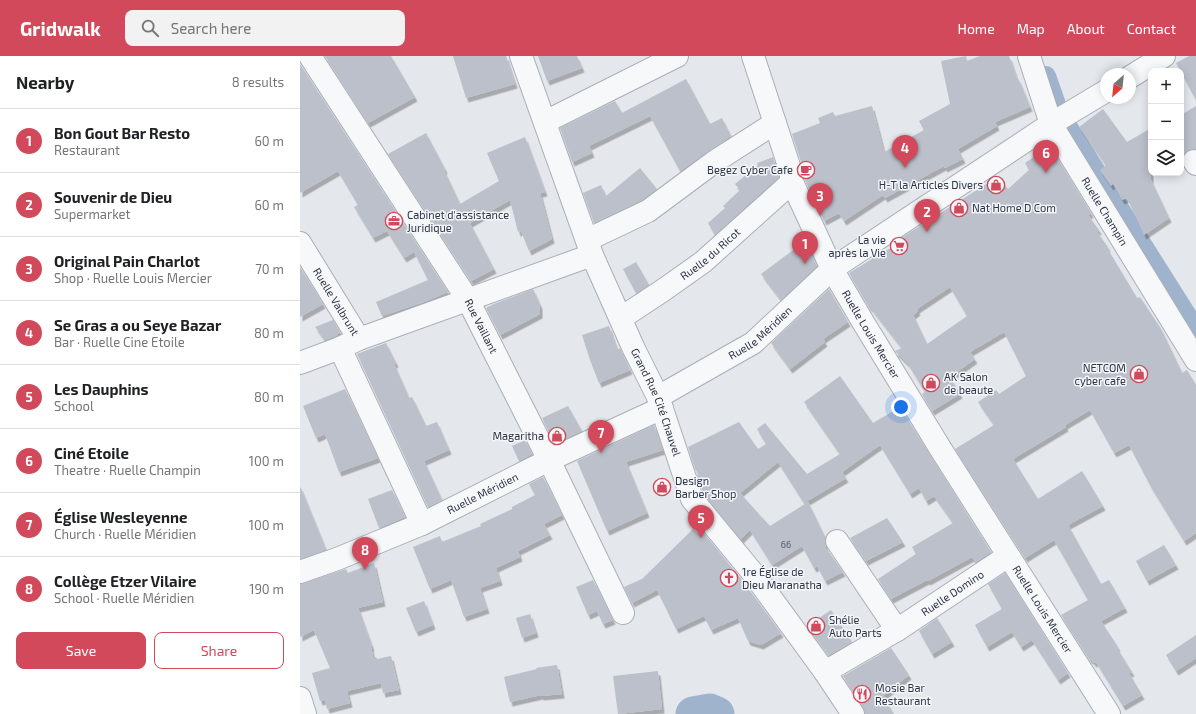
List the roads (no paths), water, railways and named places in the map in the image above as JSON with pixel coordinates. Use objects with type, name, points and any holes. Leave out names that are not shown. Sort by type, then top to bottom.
[{"type":"street","name":"Rue Vaillant","points":[[310,56],[468,300],[549,460],[623,613]]},
{"type":"street","name":"Grand Rue Cité Chauvel","points":[[521,56],[589,248],[633,347],[660,402],[692,499],[752,572],[825,672],[853,714]]},
{"type":"street","points":[[544,122],[677,56]]},
{"type":"street","name":"Ruelle Louis Mercier","points":[[753,56],[790,169],[792,182],[832,269],[940,448],[1108,714]]},
{"type":"street","name":"Ruelle Champin","points":[[1029,56],[1051,124],[1196,360]]},
{"type":"street","points":[[1136,73],[1164,56]]},
{"type":"street","name":"Ruelle Méridien","points":[[300,572],[422,524],[660,402],[753,343],[832,269],[1051,124],[1100,95]]},
{"type":"street","points":[[300,363],[360,339],[468,300],[589,248],[648,211],[714,162],[775,123]]},
{"type":"street","name":"Ruelle du Ricot","points":[[621,318],[703,262],[792,182]]},
{"type":"street","name":"Ruelle Valbrunt","points":[[303,255],[360,339]]},
{"type":"street","points":[[340,348],[422,524]]},
{"type":"street","points":[[837,541],[897,630]]},
{"type":"street","name":"Ruelle Domino","points":[[825,672],[897,630],[1008,556]]},
{"type":"street","points":[[300,698],[305,714]]},
{"type":"waterway","points":[[1046,76],[1059,113],[1196,330]]},
{"type":"waterway","points":[[693,714],[710,711],[717,714]]},
{"type":"place","name":"Se Gras a ou Seye Bazar","points":[[905,168]]},
{"type":"place","name":"Begez Cyber Cafe","points":[[806,170]]},
{"type":"place","name":"Ciné Etoile","points":[[1046,173]]},
{"type":"place","name":"H-T la Articles Divers","points":[[996,185]]},
{"type":"place","name":"Nat Home D Com","points":[[959,208]]},
{"type":"place","name":"Original Pain Charlot","points":[[820,216]]},
{"type":"place","name":"Cabinet d'assistance Juridique","points":[[394,221]]},
{"type":"place","name":"Souvenir de Dieu","points":[[927,232]]},
{"type":"place","name":"La vie après la Vie","points":[[899,246]]},
{"type":"place","name":"Bon Gout Bar Resto","points":[[805,264]]},
{"type":"place","name":"NETCOM cyber cafe","points":[[1139,374]]},
{"type":"place","name":"AK Salon de beaute","points":[[931,383]]},
{"type":"place","name":"Magaritha","points":[[557,436]]},
{"type":"place","name":"Église Wesleyenne","points":[[601,453]]},
{"type":"place","name":"Design Barber Shop","points":[[662,487]]},
{"type":"place","name":"Les Dauphins","points":[[701,538]]},
{"type":"place","name":"Collège Etzer Vilaire","points":[[365,570]]},
{"type":"place","name":"1re Église de Dieu Maranatha","points":[[729,578]]},
{"type":"place","name":"Shélie Auto Parts","points":[[816,626]]},
{"type":"place","name":"Mosie Bar Restaurant","points":[[862,694]]}]
